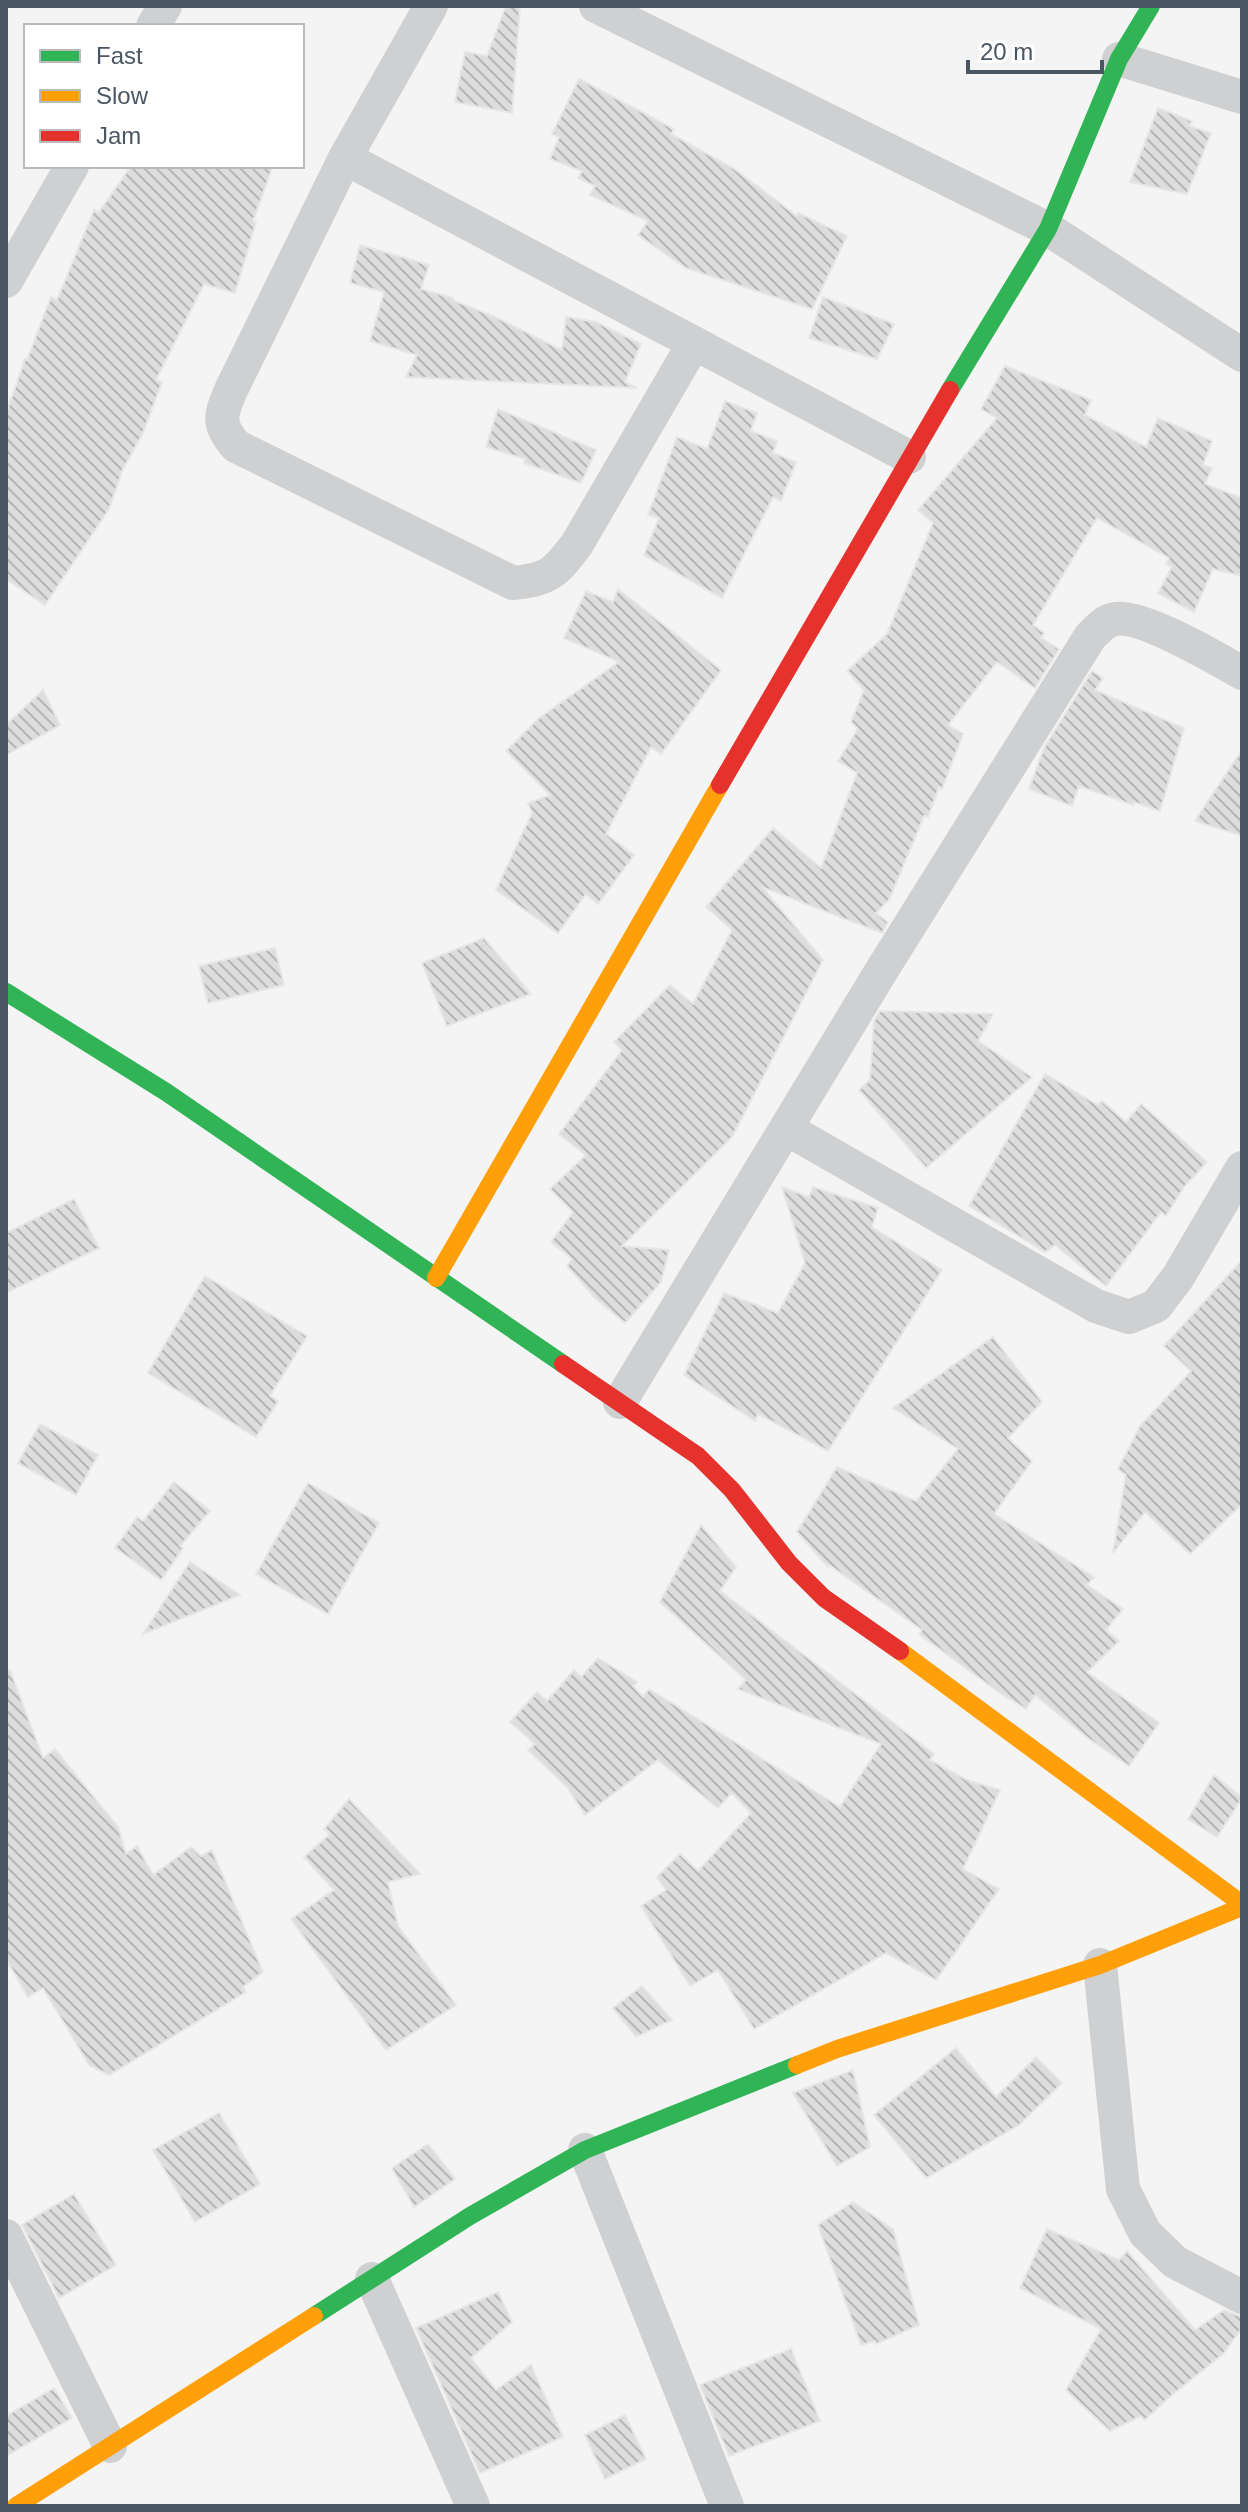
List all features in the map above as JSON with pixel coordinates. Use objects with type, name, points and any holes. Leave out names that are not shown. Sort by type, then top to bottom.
[{"type":"street","points":[[154,24],[165,6]]},
{"type":"street","points":[[431,6],[345,158],[221,414],[224,432],[236,446],[513,583],[536,580],[557,570],[577,544],[694,343]]},
{"type":"street","points":[[596,6],[1048,229],[1242,355]]},
{"type":"street","points":[[436,1278],[909,457],[1048,229],[1119,59],[1151,6]]},
{"type":"street","points":[[1119,59],[1242,97]]},
{"type":"street","points":[[345,158],[909,457]]},
{"type":"street","points":[[6,281],[71,168]]},
{"type":"street","points":[[620,1402],[952,857],[1090,637],[1103,624],[1117,618],[1169,633],[1242,673]]},
{"type":"street","points":[[6,992],[166,1092],[698,1456],[732,1490],[789,1563],[824,1598],[919,1664],[1242,1906]]},
{"type":"street","points":[[787,1129],[1096,1306],[1129,1317],[1156,1306],[1178,1277],[1242,1168]]},
{"type":"street","points":[[16,2506],[470,2216],[585,2150],[837,2049],[1100,1965],[1242,1906]]},
{"type":"street","points":[[1100,1965],[1123,2189],[1145,2233],[1175,2262],[1242,2297]]},
{"type":"street","points":[[585,2150],[727,2506]]},
{"type":"street","points":[[6,2236],[110,2446]]},
{"type":"street","points":[[372,2279],[473,2506]]},
{"type":"building","points":[[506,6],[520,6],[512,113],[455,102],[465,52],[487,56]]},
{"type":"building","points":[[579,79],[674,129],[671,134],[733,168],[797,216],[798,213],[847,236],[812,309],[686,268],[638,235],[648,221],[590,195],[595,186],[578,178],[582,171],[550,159],[559,137],[552,134]]},
{"type":"building","points":[[1158,108],[1192,121],[1189,126],[1211,133],[1187,194],[1130,182]]},
{"type":"building","points":[[130,168],[272,168],[253,221],[256,222],[235,293],[204,284],[156,380],[162,382],[142,435],[123,469],[109,509],[45,605],[6,579],[6,414],[51,297],[57,300],[94,210],[99,212]]},
{"type":"building","points":[[360,245],[429,265],[421,289],[453,298],[562,350],[566,317],[596,322],[641,344],[625,382],[637,388],[406,377],[417,355],[370,341],[384,292],[350,283]]},
{"type":"building","points":[[823,297],[894,324],[877,359],[809,338]]},
{"type":"building","points":[[1005,366],[1091,400],[1085,415],[1146,447],[1158,418],[1212,441],[1203,465],[1212,468],[1205,484],[1242,498],[1242,576],[1213,569],[1194,612],[1158,593],[1172,567],[1166,564],[1169,558],[1097,518],[1033,625],[1044,633],[1041,638],[1059,649],[1035,688],[997,662],[948,725],[963,734],[942,789],[939,787],[928,817],[924,816],[889,900],[876,913],[888,922],[882,933],[762,887],[823,960],[732,1137],[622,1246],[669,1250],[661,1282],[625,1323],[595,1298],[567,1266],[572,1259],[551,1242],[573,1212],[550,1189],[586,1155],[559,1134],[622,1050],[614,1042],[670,985],[693,1004],[732,930],[706,907],[773,828],[821,868],[857,773],[838,761],[858,729],[851,722],[864,690],[847,671],[887,634],[933,523],[918,510],[997,418],[981,409]]},
{"type":"building","points":[[725,401],[757,413],[751,431],[777,441],[773,453],[796,462],[781,501],[773,497],[722,598],[644,555],[659,518],[648,515],[677,437],[707,449]]},
{"type":"building","points":[[498,409],[596,450],[581,483],[524,463],[525,459],[486,447]]},
{"type":"building","points":[[618,589],[721,670],[661,754],[651,747],[606,834],[634,855],[598,904],[586,894],[558,933],[496,890],[532,813],[528,803],[550,795],[506,751],[539,718],[619,662],[564,638],[586,591],[613,602]]},
{"type":"building","points":[[1092,671],[1103,678],[1095,690],[1184,728],[1160,811],[1079,786],[1072,806],[1029,789],[1044,748]]},
{"type":"building","points":[[43,690],[60,725],[6,755],[6,725]]},
{"type":"building","points":[[1242,750],[1242,836],[1195,821]]},
{"type":"building","points":[[484,938],[531,994],[447,1026],[422,963]]},
{"type":"building","points":[[275,948],[284,985],[208,1003],[199,966]]},
{"type":"building","points":[[880,1011],[993,1014],[978,1041],[1032,1077],[926,1168],[859,1090],[870,1080],[874,1021]]},
{"type":"building","points":[[1045,1074],[1098,1105],[1102,1101],[1126,1122],[1141,1104],[1207,1162],[1184,1187],[1166,1216],[1161,1212],[1106,1286],[1055,1245],[1045,1252],[969,1206]]},
{"type":"building","points":[[782,1187],[809,1197],[813,1187],[878,1208],[872,1227],[942,1270],[828,1451],[758,1414],[755,1421],[684,1375],[724,1293],[778,1313],[805,1263]]},
{"type":"building","points":[[74,1199],[99,1248],[6,1293],[6,1233]]},
{"type":"building","points":[[1242,1260],[1242,1504],[1190,1554],[1145,1512],[1113,1553],[1126,1475],[1118,1469],[1140,1426],[1191,1371],[1164,1346]]},
{"type":"building","points":[[205,1276],[307,1336],[270,1396],[278,1401],[256,1437],[148,1373]]},
{"type":"building","points":[[993,1337],[1042,1402],[1008,1438],[1032,1461],[994,1514],[1094,1577],[1087,1585],[1123,1609],[1106,1630],[1119,1641],[1087,1672],[1159,1723],[1129,1766],[1089,1739],[1035,1695],[1026,1709],[997,1691],[919,1634],[922,1630],[828,1567],[797,1532],[837,1467],[916,1501],[958,1449],[893,1408]]},
{"type":"building","points":[[40,1424],[98,1455],[76,1495],[18,1463]]},
{"type":"building","points":[[174,1482],[210,1511],[180,1546],[183,1548],[161,1580],[115,1548],[137,1517],[143,1521]]},
{"type":"building","points":[[308,1483],[379,1523],[328,1614],[256,1574]]},
{"type":"building","points":[[701,1525],[736,1567],[720,1591],[934,1754],[930,1760],[967,1780],[1000,1790],[963,1869],[999,1889],[936,1980],[886,1953],[754,2029],[718,1970],[690,1986],[641,1906],[666,1890],[657,1877],[680,1854],[698,1871],[751,1813],[732,1793],[718,1808],[658,1760],[585,1815],[567,1787],[528,1750],[535,1744],[510,1722],[537,1692],[547,1701],[574,1670],[581,1677],[598,1658],[637,1682],[633,1686],[643,1697],[649,1689],[840,1807],[881,1744],[738,1689],[746,1680],[660,1602]]},
{"type":"building","points":[[190,1562],[240,1595],[143,1634]]},
{"type":"building","points":[[10,1670],[43,1758],[55,1749],[118,1827],[126,1854],[137,1846],[153,1875],[191,1847],[201,1856],[212,1850],[263,1972],[243,1987],[246,1992],[109,2075],[89,2065],[43,1988],[28,1997],[6,1959],[6,1671]]},
{"type":"building","points":[[1214,1775],[1242,1798],[1217,1837],[1188,1819]]},
{"type":"building","points":[[349,1799],[420,1874],[388,1882],[398,1926],[456,2005],[386,2050],[291,1919],[334,1890],[304,1857],[330,1834],[324,1829]]},
{"type":"building","points":[[642,1986],[672,2020],[636,2037],[613,2008]]},
{"type":"building","points":[[956,2048],[996,2097],[1036,2057],[1062,2083],[1019,2125],[926,2178],[874,2115]]},
{"type":"building","points":[[853,2070],[870,2147],[837,2166],[793,2093]]},
{"type":"building","points":[[219,2113],[260,2184],[195,2222],[153,2150]]},
{"type":"building","points":[[428,2144],[455,2179],[414,2207],[392,2168]]},
{"type":"building","points":[[74,2194],[116,2265],[59,2298],[22,2225]]},
{"type":"building","points":[[853,2202],[893,2229],[919,2325],[876,2344],[875,2341],[861,2345],[818,2225]]},
{"type":"building","points":[[1047,2229],[1119,2260],[1127,2251],[1195,2330],[1224,2310],[1242,2317],[1242,2328],[1223,2354],[1145,2420],[1141,2416],[1110,2431],[1066,2390],[1101,2329],[1020,2288]]},
{"type":"building","points":[[498,2292],[512,2322],[471,2358],[496,2390],[531,2365],[563,2437],[480,2473],[416,2328]]},
{"type":"building","points":[[791,2349],[820,2421],[729,2456],[700,2385]]},
{"type":"building","points":[[54,2388],[72,2418],[6,2456],[6,2416]]},
{"type":"building","points":[[625,2415],[646,2459],[605,2479],[585,2435]]},
{"type":"traffic: fast","points":[[950,390],[1048,229],[1119,59],[1151,6]]},
{"type":"traffic: fast","points":[[6,992],[166,1092],[563,1364]]},
{"type":"traffic: fast","points":[[314,2316],[470,2216],[585,2150],[797,2065]]},
{"type":"traffic: slow","points":[[436,1278],[720,785]]},
{"type":"traffic: slow","points":[[900,1651],[1242,1904]]},
{"type":"traffic: slow","points":[[797,2065],[837,2049],[1100,1965],[1242,1907]]},
{"type":"traffic: slow","points":[[16,2506],[314,2316]]},
{"type":"traffic: jam","points":[[720,785],[950,390]]},
{"type":"traffic: jam","points":[[563,1364],[698,1456],[732,1490],[789,1563],[824,1598],[900,1651]]}]
